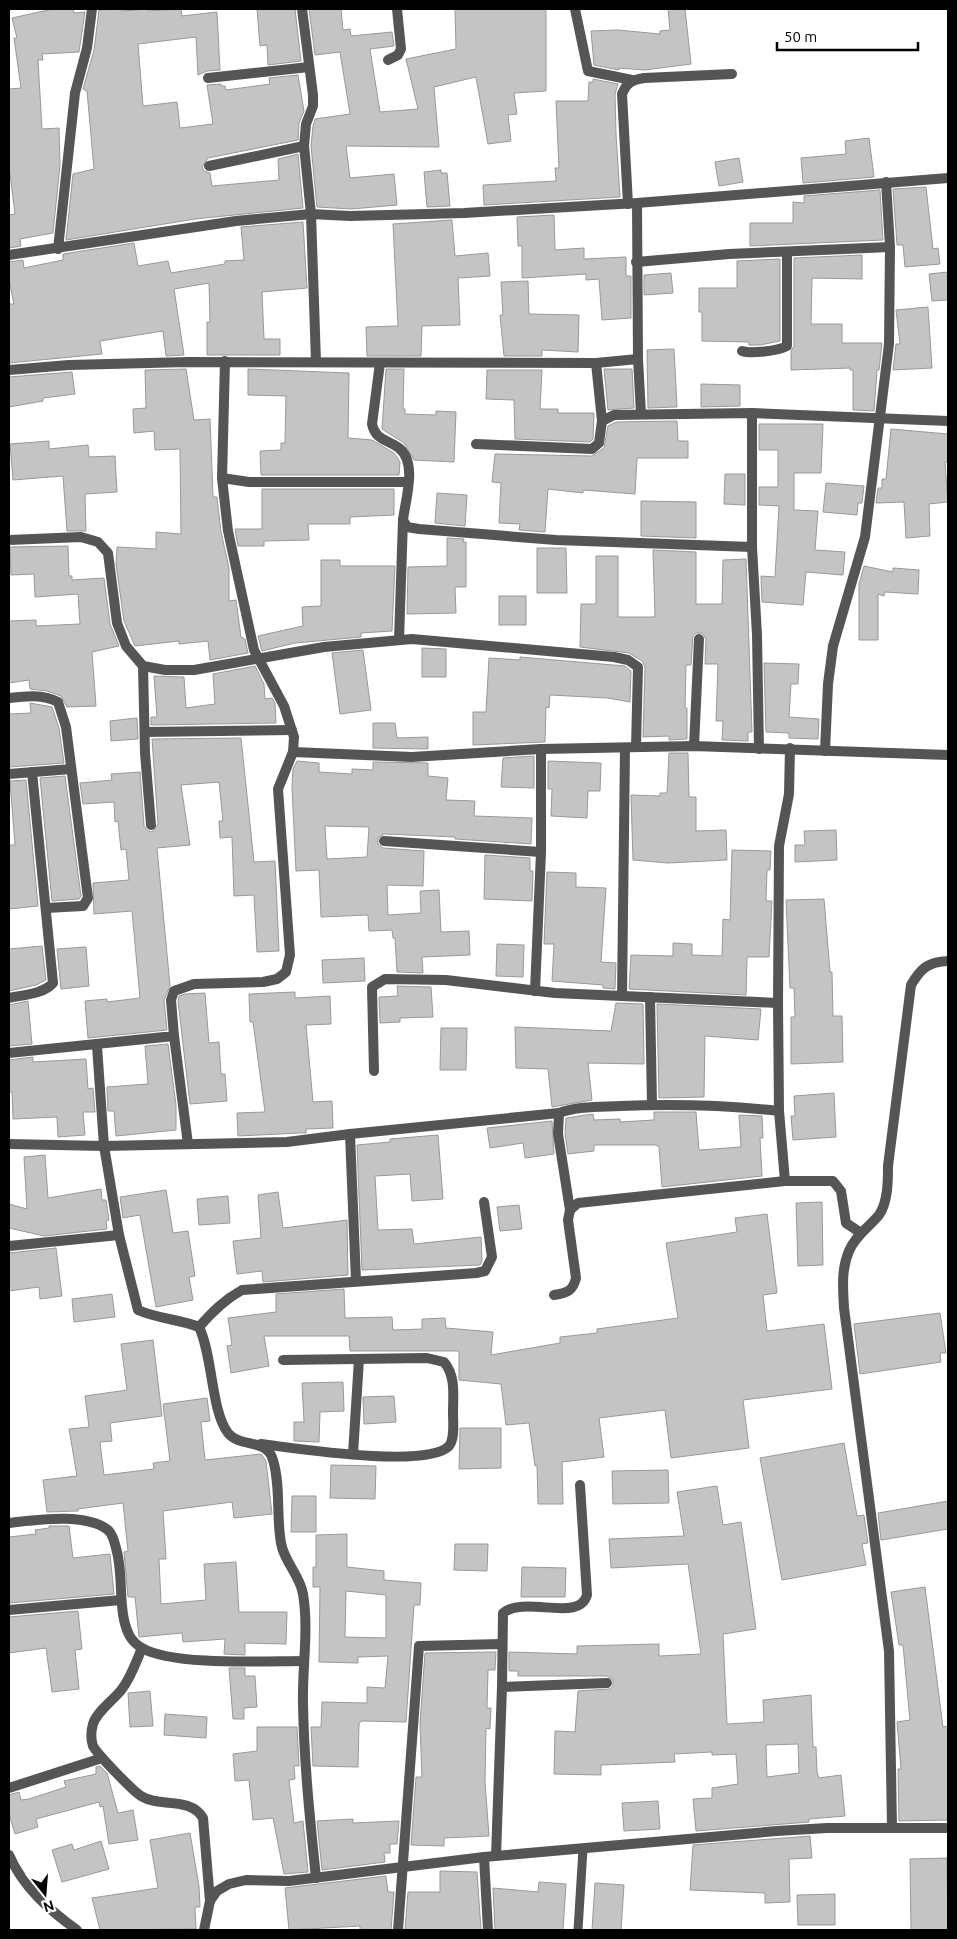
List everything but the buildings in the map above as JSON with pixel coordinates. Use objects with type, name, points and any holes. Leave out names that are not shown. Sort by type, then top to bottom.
[{"type":"street","points":[[58,249],[75,93],[87,48],[92,9]]},
{"type":"street","points":[[302,9],[313,106],[306,124],[304,146],[311,214],[316,362]]},
{"type":"street","points":[[388,60],[398,55],[401,48],[397,9]]},
{"type":"street","points":[[575,9],[588,70],[632,80],[732,74]]},
{"type":"street","points":[[208,78],[309,66]]},
{"type":"street","points":[[632,80],[622,94],[636,262],[640,414]]},
{"type":"street","points":[[209,166],[304,146]]},
{"type":"street","points":[[9,255],[236,221],[311,214],[350,216],[464,213],[632,203],[948,178]]},
{"type":"street","points":[[825,750],[828,684],[834,646],[865,537],[889,344],[890,247],[886,182]]},
{"type":"street","points":[[636,262],[729,254],[890,247]]},
{"type":"street","points":[[742,351],[749,354],[757,350],[779,350],[787,346],[787,252]]},
{"type":"street","points":[[9,370],[225,361],[596,363],[638,359]]},
{"type":"street","points":[[188,1144],[174,1036],[171,1000],[174,992],[194,984],[263,982],[277,979],[286,972],[290,955],[278,789],[293,752],[292,730],[284,706],[251,640],[228,531],[222,478],[225,361]]},
{"type":"street","points":[[380,363],[372,424],[374,433],[381,440],[399,448],[405,455],[408,465],[408,482],[403,520],[399,640]]},
{"type":"street","points":[[476,444],[592,449],[599,444],[602,422],[596,363]]},
{"type":"street","points":[[752,413],[752,548],[757,635],[759,749]]},
{"type":"street","points":[[602,422],[606,417],[614,415],[752,413],[948,422]]},
{"type":"street","points":[[222,478],[249,482],[408,482]]},
{"type":"street","points":[[403,520],[407,527],[419,530],[556,540],[752,548]]},
{"type":"street","points":[[9,540],[81,537],[98,542],[108,553],[114,605],[120,634],[126,646],[143,666],[144,732],[150,825]]},
{"type":"street","points":[[694,746],[699,639]]},
{"type":"street","points":[[143,666],[180,672],[324,647],[399,640],[573,653],[628,660],[638,667],[636,748]]},
{"type":"street","points":[[9,698],[36,696],[48,697],[58,702],[66,727],[88,898],[83,906],[46,908]]},
{"type":"street","points":[[144,732],[292,730]]},
{"type":"street","points":[[293,752],[412,757],[541,749],[694,746],[948,755]]},
{"type":"street","points":[[622,996],[625,748]]},
{"type":"street","points":[[785,1181],[779,1111],[779,846],[789,794],[790,748]]},
{"type":"street","points":[[535,991],[541,852],[541,749]]},
{"type":"street","points":[[9,774],[71,769]]},
{"type":"street","points":[[9,998],[50,988],[53,983],[32,772]]},
{"type":"street","points":[[384,841],[541,852]]},
{"type":"street","points":[[892,1828],[889,1651],[844,1308],[843,1270],[850,1249],[861,1233],[880,1213],[887,1190],[888,1166],[911,985],[922,968],[936,961],[948,961]]},
{"type":"street","points":[[374,1071],[372,988],[378,982],[385,980],[446,980],[535,991],[778,1004]]},
{"type":"street","points":[[650,997],[652,1105]]},
{"type":"street","points":[[9,1053],[97,1046],[174,1036]]},
{"type":"street","points":[[97,1046],[104,1146],[119,1235],[138,1310],[151,1316],[185,1321],[199,1327],[206,1342],[220,1417],[228,1433],[238,1441],[394,1457],[432,1454],[444,1450],[450,1444],[453,1432],[452,1376],[444,1362],[426,1358],[283,1360]]},
{"type":"street","points":[[9,1144],[104,1146],[287,1142],[559,1113],[584,1108],[652,1105],[718,1104],[779,1111]]},
{"type":"street","points":[[554,1295],[568,1293],[574,1286],[576,1278],[568,1220],[570,1210],[558,1134],[559,1113]]},
{"type":"street","points":[[350,1134],[356,1281]]},
{"type":"street","points":[[570,1210],[578,1202],[785,1181],[833,1181],[841,1190],[846,1223],[861,1233]]},
{"type":"street","points":[[199,1327],[219,1306],[242,1290],[476,1274],[485,1271],[492,1257],[484,1202]]},
{"type":"street","points":[[9,1246],[119,1235]]},
{"type":"street","points":[[353,1454],[359,1359]]},
{"type":"street","points":[[261,1444],[273,1457],[277,1474],[281,1545],[303,1592],[305,1613],[306,1772],[316,1878]]},
{"type":"street","points":[[496,1856],[503,1613],[520,1606],[571,1608],[585,1603],[587,1595],[580,1485]]},
{"type":"street","points":[[9,1523],[73,1519],[93,1523],[110,1532],[117,1549],[121,1600],[128,1636],[142,1648],[167,1655],[202,1660],[304,1661]]},
{"type":"street","points":[[9,1610],[121,1600]]},
{"type":"street","points":[[398,1930],[419,1646],[502,1644]]},
{"type":"street","points":[[142,1648],[128,1680],[94,1721],[91,1732],[93,1746],[102,1758],[140,1796],[156,1801],[187,1805],[198,1810],[203,1818],[210,1901],[204,1930]]},
{"type":"street","points":[[502,1687],[607,1683]]},
{"type":"street","points":[[9,1788],[102,1758]]},
{"type":"street","points":[[210,1901],[217,1891],[223,1887],[246,1880],[289,1881],[484,1857],[777,1830],[948,1828]]},
{"type":"street","points":[[9,1855],[20,1876],[43,1904],[77,1930]]},
{"type":"street","points":[[484,1857],[488,1930]]},
{"type":"lane","points":[[578,1930],[583,1849]]}]
